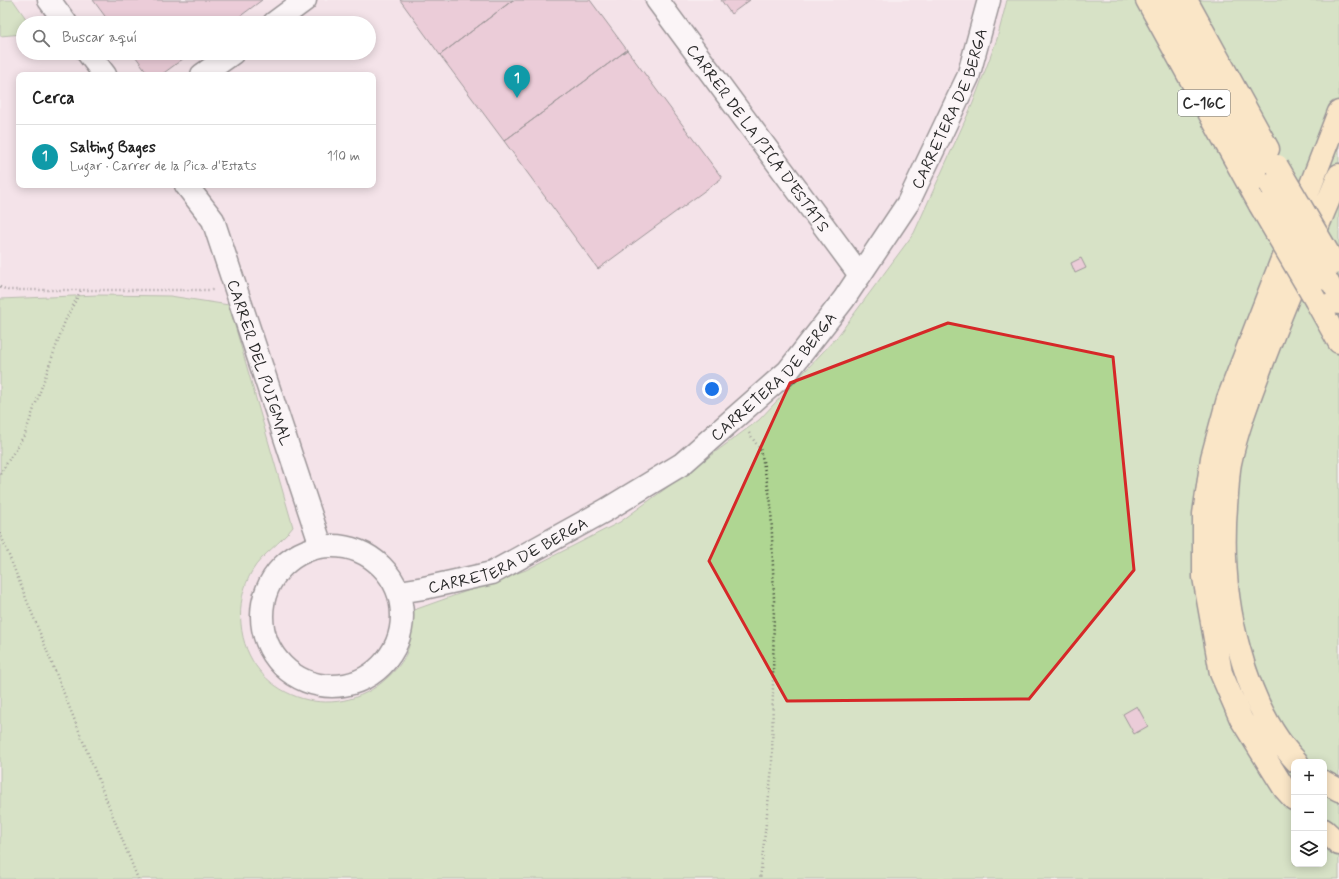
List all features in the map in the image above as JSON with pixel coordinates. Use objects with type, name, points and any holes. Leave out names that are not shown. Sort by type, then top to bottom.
[{"type":"main road","name":"C-16C","points":[[1147,0],[1260,205],[1339,342]]},
{"type":"main road","name":"C-16C","points":[[1168,0],[1333,271],[1339,303]]},
{"type":"main road","points":[[1186,0],[1274,175]]},
{"type":"main road","points":[[1291,796],[1284,788],[1241,719],[1221,673],[1204,577],[1204,514],[1212,458],[1228,399],[1273,281],[1320,165],[1337,118],[1339,99]]},
{"type":"main road","points":[[1294,759],[1284,748],[1262,712],[1246,674],[1232,626],[1224,575],[1225,518],[1230,463],[1248,403],[1283,308],[1339,175]]},
{"type":"main road","points":[[1327,784],[1339,790]]},
{"type":"main road","points":[[1325,831],[1339,844]]},
{"type":"street","points":[[49,0],[61,16]]},
{"type":"street","points":[[283,16],[305,0]]},
{"type":"street","name":"CARRER DE LA PICA D'ESTATS","points":[[657,0],[860,275]]},
{"type":"street","name":"CARRETERA DE BERGA","points":[[399,592],[492,573],[606,510],[682,464],[788,371],[844,300],[908,202],[968,78],[989,0]]},
{"type":"street","points":[[93,60],[102,72]]},
{"type":"street","points":[[206,72],[222,60]]},
{"type":"street","name":"CARRER DEL PUIGMAL","points":[[188,188],[213,220],[321,546]]},
{"type":"street","points":[[321,546],[345,546],[368,555],[387,571],[399,592],[403,615],[399,637],[389,658],[372,674],[352,684],[329,687],[306,682],[286,670],[272,653],[263,632],[262,608],[268,586],[281,567],[299,553],[321,546]]},
{"type":"path","points":[[0,287],[8,290],[172,288],[236,290]]},
{"type":"path","points":[[0,474],[25,434],[64,321],[81,290]]},
{"type":"path","points":[[738,415],[761,451],[771,503],[774,600],[772,767],[760,879]]},
{"type":"path","points":[[0,533],[138,879]]},
{"type":"highlighted area","points":[[948,323],[1113,357],[1134,570],[1029,699],[787,701],[709,561],[790,383]]},
{"type":"shaded area","points":[[13,0],[1007,0],[997,39],[973,103],[914,233],[837,337],[759,420],[620,522],[526,570],[414,610],[413,632],[406,652],[395,671],[379,686],[360,697],[339,702],[318,703],[297,698],[277,687],[261,673],[249,655],[242,634],[240,613],[244,591],[252,571],[265,554],[282,541],[98,295],[0,299],[0,36],[16,35],[16,60],[376,60],[376,16],[24,16]]},
{"type":"green space","points":[[0,0],[13,0],[24,16],[16,16],[16,35],[0,36]]},
{"type":"green space","points":[[1007,0],[1339,0],[1339,879],[0,879],[0,299],[98,295],[170,296],[229,305],[293,527],[256,565],[246,584],[241,604],[241,624],[247,649],[259,670],[276,686],[297,697],[320,702],[343,700],[366,693],[387,678],[398,666],[409,647],[414,610],[526,570],[620,522],[759,420],[837,337],[914,233],[973,103],[997,39]]},
{"type":"building","points":[[93,0],[262,0],[240,16],[105,16]]},
{"type":"building","points":[[400,0],[513,0],[440,55]]},
{"type":"building","points":[[513,0],[590,0],[627,50],[504,141],[440,55]]},
{"type":"building","points":[[721,0],[750,0],[731,14]]},
{"type":"building","points":[[627,50],[722,178],[598,269],[504,141]]},
{"type":"building","points":[[138,60],[181,60],[165,72],[147,72]]},
{"type":"building","points":[[1081,258],[1086,268],[1075,273],[1071,263]]},
{"type":"building","points":[[1137,706],[1148,726],[1134,734],[1123,714]]},
{"type":"place","name":"Salting Bages","points":[[517,98]]}]
